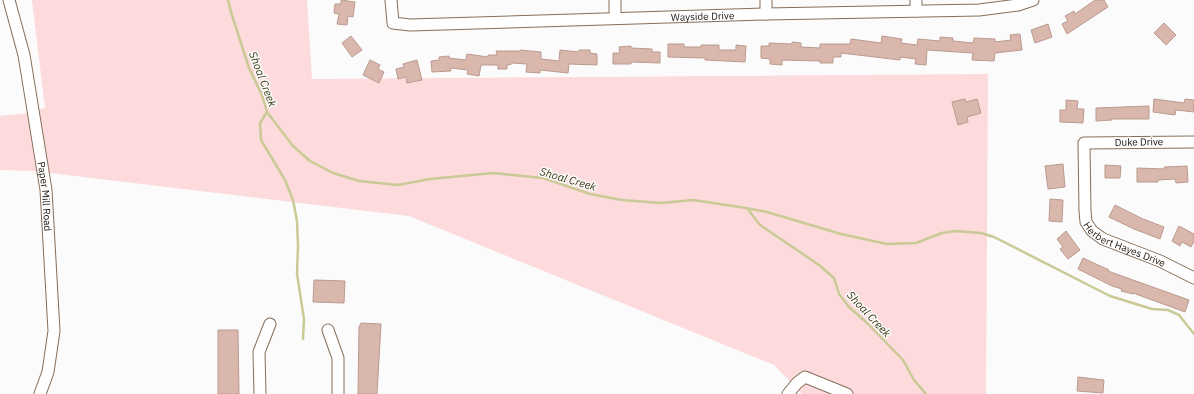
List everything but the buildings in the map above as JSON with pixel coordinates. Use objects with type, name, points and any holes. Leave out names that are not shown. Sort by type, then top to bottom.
[{"type":"street","name":"Paper Mill Road","points":[[9,0],[24,54],[46,190],[54,330],[48,372],[40,394]]},
{"type":"street","name":"Wayside Drive","points":[[391,0],[394,23],[410,25],[766,14],[916,5],[979,10],[1018,5],[1033,0]]},
{"type":"street","points":[[615,0],[615,18]]},
{"type":"street","points":[[766,0],[766,14]]},
{"type":"street","name":"Duke Drive","points":[[1084,143],[1194,142]]},
{"type":"street","name":"Herbert Hayes Drive","points":[[1084,143],[1085,211],[1086,222],[1092,231],[1103,239],[1160,261],[1194,278]]},
{"type":"street","points":[[260,394],[259,352],[270,324]]},
{"type":"street","points":[[328,330],[338,358],[338,394]]},
{"type":"street","points":[[788,394],[797,383],[805,377],[847,394]]},
{"type":"shaded area","points":[[32,0],[307,0],[312,79],[988,74],[986,394],[802,394],[774,365],[409,216],[34,171],[0,170],[0,116],[29,113],[45,108]]},
{"type":"waterway","name":"Shoal Creek","points":[[228,0],[249,68],[262,95],[267,112],[293,146],[310,161],[333,173],[359,181],[398,185],[430,179],[493,173],[543,178],[590,194],[622,200],[661,203],[693,200],[767,212],[841,234],[887,244],[916,243],[942,233],[955,231],[981,233],[994,237],[1110,296],[1152,309],[1168,310],[1179,315],[1194,334]]},
{"type":"waterway","points":[[267,112],[260,123],[261,140],[285,180],[293,200],[297,221],[297,274],[304,319],[303,339]]},
{"type":"waterway","name":"Shoal Creek","points":[[747,208],[760,225],[819,265],[834,278],[839,294],[849,307],[903,360],[914,380],[926,394]]}]
